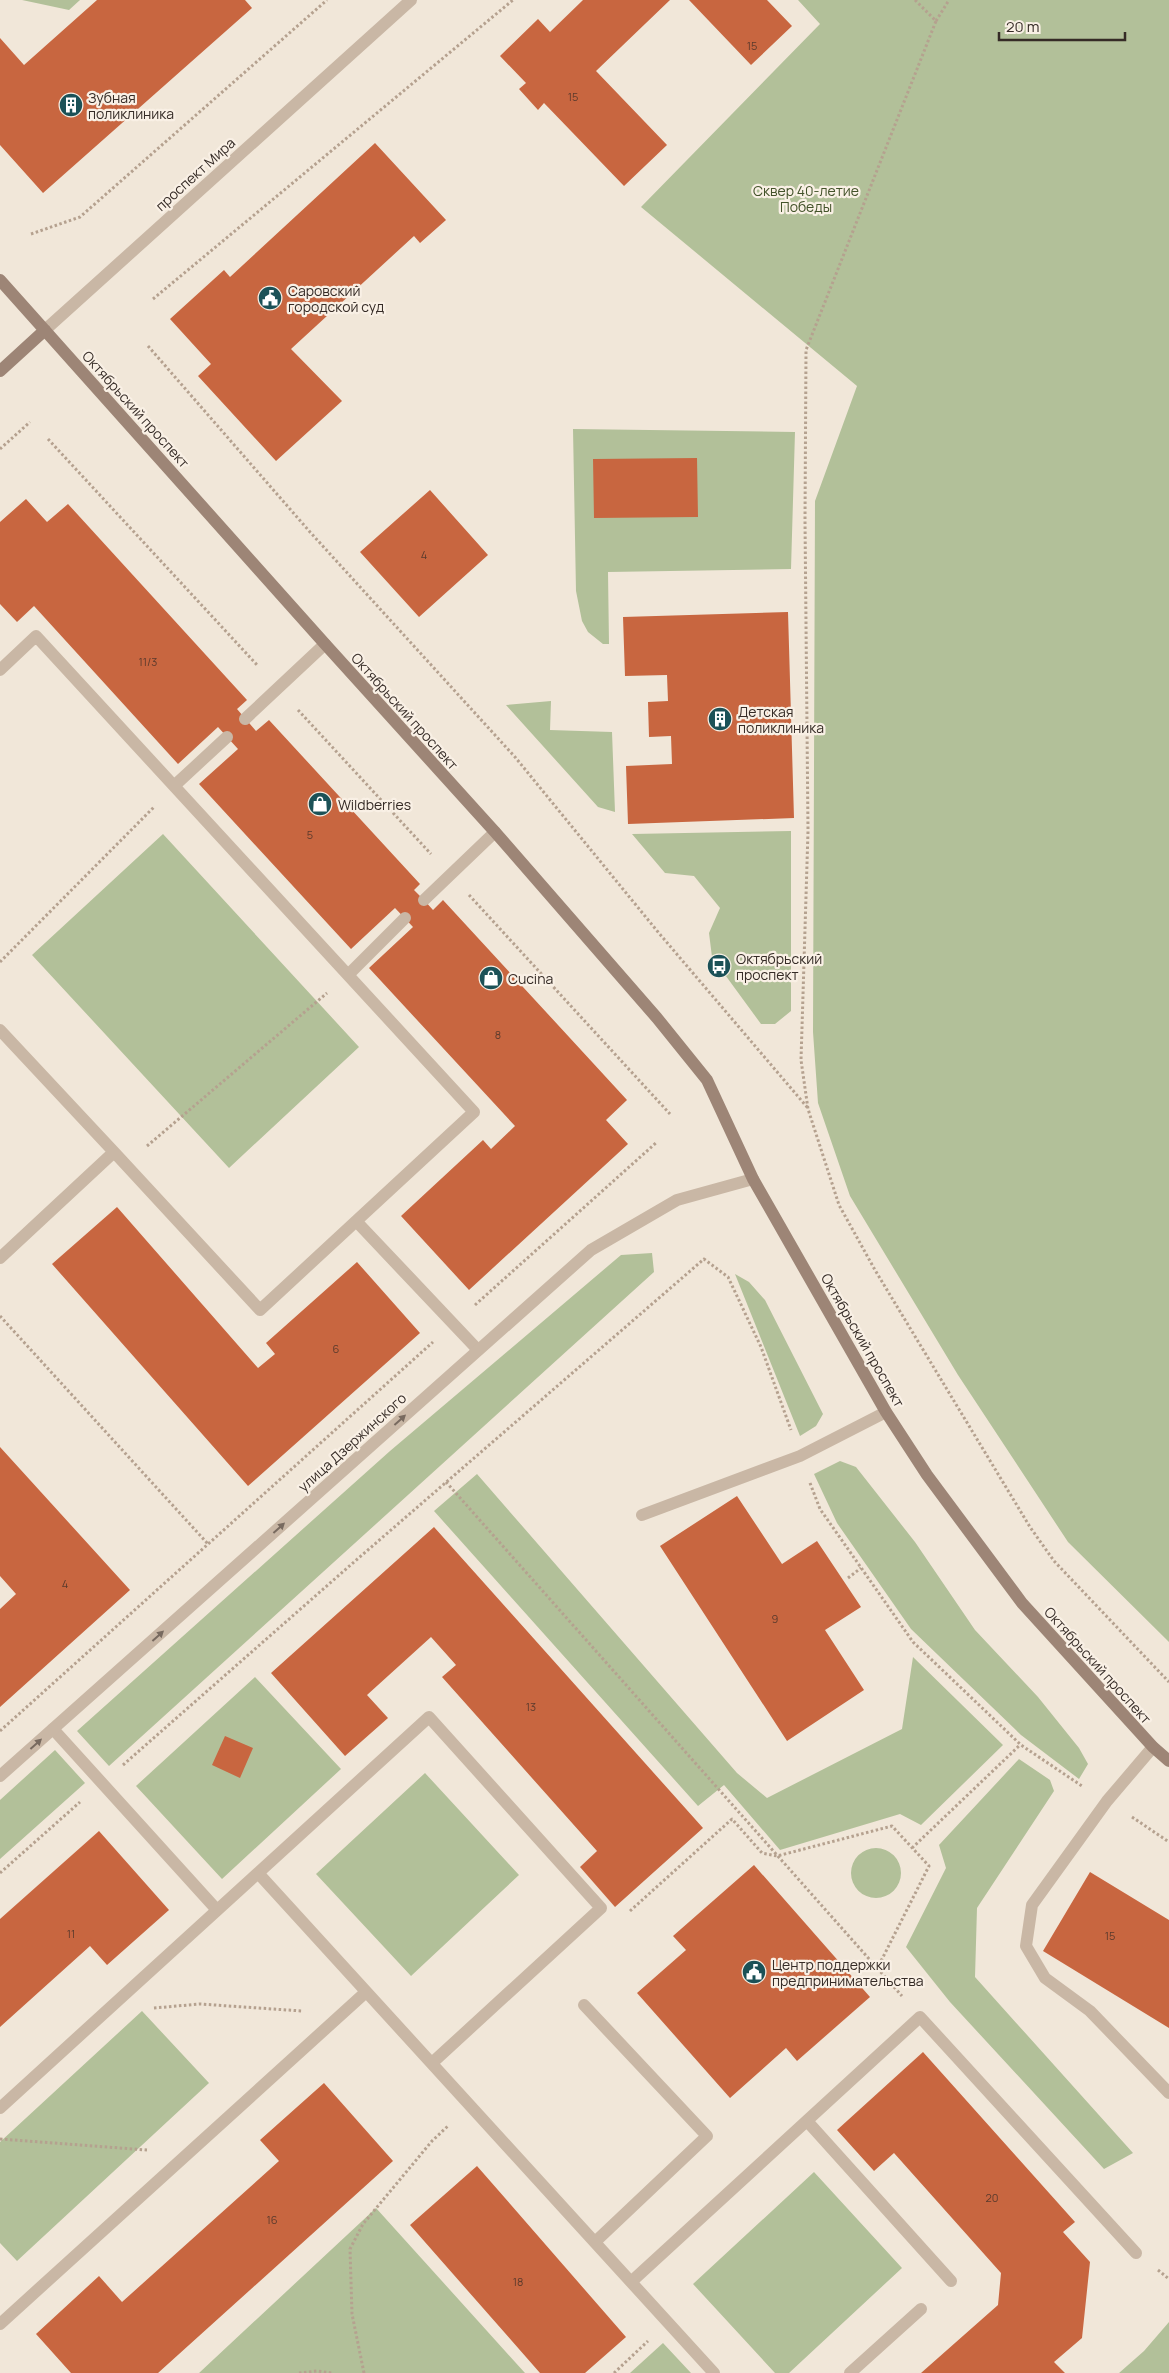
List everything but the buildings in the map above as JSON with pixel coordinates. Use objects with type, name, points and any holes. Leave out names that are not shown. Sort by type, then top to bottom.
[{"type":"street","name":"проспект Мира","points":[[0,371],[411,0]]},
{"type":"street","name":"Октябрьский проспект","points":[[0,280],[495,832],[657,1018],[707,1080],[754,1179],[886,1412],[927,1475],[1022,1603],[1153,1747],[1169,1761]]},
{"type":"street","points":[[0,670],[36,636],[474,1112],[260,1310],[0,1030]]},
{"type":"street","points":[[245,719],[325,644]]},
{"type":"street","points":[[174,786],[227,737]]},
{"type":"street","points":[[424,900],[495,832]]},
{"type":"street","points":[[348,975],[405,918]]},
{"type":"street","points":[[0,1258],[114,1152]]},
{"type":"street","name":"улица Дзержинского","points":[[0,1776],[591,1250],[677,1200],[754,1179]]},
{"type":"street","points":[[356,1221],[478,1350]]},
{"type":"street","points":[[642,1515],[800,1456],[886,1412]]},
{"type":"street","points":[[0,2108],[428,1717],[601,1908],[432,2063]]},
{"type":"street","points":[[53,1729],[217,1910]]},
{"type":"street","points":[[1153,1747],[1107,1801],[1032,1905],[1026,1946],[1045,1978],[1090,2011],[1169,2092]]},
{"type":"street","points":[[258,1873],[714,2373]]},
{"type":"street","points":[[0,2324],[366,1992]]},
{"type":"street","points":[[584,2005],[707,2136],[595,2242]]},
{"type":"street","points":[[631,2282],[920,2017],[1136,2253]]},
{"type":"street","points":[[807,2121],[951,2281]]},
{"type":"street","points":[[850,2373],[922,2309]]},
{"type":"path","points":[[31,234],[80,217],[327,0]]},
{"type":"path","points":[[153,299],[513,0]]},
{"type":"path","points":[[915,0],[936,21]]},
{"type":"path","points":[[949,0],[936,21],[806,350],[805,520],[808,832],[801,1060],[808,1109],[839,1205],[875,1270],[1030,1527],[1054,1561],[1169,1682]]},
{"type":"path","points":[[148,346],[310,532],[515,757],[671,947],[808,1109]]},
{"type":"path","points":[[0,448],[30,422]]},
{"type":"path","points":[[48,439],[670,1114]]},
{"type":"path","points":[[0,962],[174,786]]},
{"type":"path","points":[[125,1164],[348,975]]},
{"type":"path","points":[[0,1731],[657,1142]]},
{"type":"path","points":[[0,1873],[446,1482],[704,1259],[728,1277],[761,1346],[820,1509],[913,1642],[1021,1745],[1169,1842]]},
{"type":"path","points":[[0,1316],[208,1544]]},
{"type":"path","points":[[446,1482],[920,2017]]},
{"type":"path","points":[[848,1578],[861,1568]]},
{"type":"path","points":[[912,1848],[1021,1745]]},
{"type":"path","points":[[601,1908],[616,1924],[732,1820],[762,1853],[777,1856],[892,1826],[929,1866],[876,1968]]},
{"type":"path","points":[[153,2008],[200,2004],[342,2014]]},
{"type":"path","points":[[364,2373],[352,2314],[350,2249],[363,2224],[392,2188],[432,2141],[470,2105]]},
{"type":"path","points":[[0,2139],[188,2153]]},
{"type":"path","points":[[614,2373],[627,2361]]},
{"type":"path","points":[[299,2373],[317,2371],[332,2373]]},
{"type":"green space","points":[[22,0],[80,0],[69,10]]},
{"type":"green space","name":"Сквер 40-летие Победы","points":[[798,0],[1169,0],[1169,1642],[1068,1542],[958,1375],[850,1196],[818,1103],[813,1032],[815,501],[857,386],[641,207],[820,24]]},
{"type":"green space","points":[[573,429],[795,432],[791,569],[608,572],[609,644],[603,644],[588,632],[582,621],[576,591]]},
{"type":"green space","points":[[551,701],[550,730],[612,732],[615,812],[598,807],[506,705]]},
{"type":"green space","points":[[791,831],[791,1011],[775,1024],[761,1024],[712,957],[709,933],[720,908],[694,876],[665,873],[632,834]]},
{"type":"green space","points":[[163,834],[359,1047],[229,1168],[32,955]]},
{"type":"green space","points":[[652,1253],[654,1272],[109,1766],[77,1731],[390,1451],[621,1255]]},
{"type":"green space","points":[[735,1274],[749,1282],[765,1300],[823,1414],[816,1426],[800,1436]]},
{"type":"green space","points":[[840,1461],[856,1467],[915,1542],[975,1630],[1038,1697],[1079,1748],[1088,1764],[1079,1779],[1021,1735],[911,1629],[837,1523],[814,1474]]},
{"type":"green space","points":[[477,1474],[737,1773],[767,1798],[902,1729],[913,1657],[1003,1745],[921,1825],[900,1814],[780,1850],[724,1785],[698,1806],[434,1511]]},
{"type":"green space","points":[[255,1677],[341,1769],[222,1879],[136,1786]]},
{"type":"green space","points":[[55,1750],[85,1783],[0,1859],[0,1800]]},
{"type":"green space","points":[[1019,1759],[1050,1780],[1054,1791],[977,1908],[975,1977],[1133,2153],[1104,2169],[950,2002],[906,1947],[946,1868],[939,1845]]},
{"type":"green space","points":[[425,1773],[519,1875],[411,1976],[316,1874]]},
{"type":"green space","points":[[871,1848],[881,1848],[894,1855],[901,1868],[901,1878],[894,1891],[881,1898],[871,1898],[862,1894],[855,1887],[851,1878],[851,1868],[855,1859],[862,1852]]},
{"type":"green space","points":[[142,2011],[209,2083],[17,2261],[0,2243],[0,2142]]},
{"type":"green space","points":[[814,2172],[902,2268],[789,2373],[775,2373],[693,2284]]},
{"type":"green space","points":[[376,2208],[525,2373],[199,2373]]},
{"type":"green space","points":[[1169,2322],[1169,2373],[1119,2373],[1144,2351]]},
{"type":"green space","points":[[663,2343],[691,2373],[630,2373]]},
{"type":"place","name":"Зубная поликлиника","points":[[71,105]]},
{"type":"place","name":"Саровский городской суд","points":[[270,298]]},
{"type":"place","name":"Детская поликлиника","points":[[720,719]]},
{"type":"place","name":"Wildberries","points":[[320,804]]},
{"type":"place","name":"Октябрьский проспект","points":[[719,966]]},
{"type":"place","name":"Cucina","points":[[491,978]]},
{"type":"place","name":"Центр поддержки предпринимательства","points":[[754,1972]]}]
